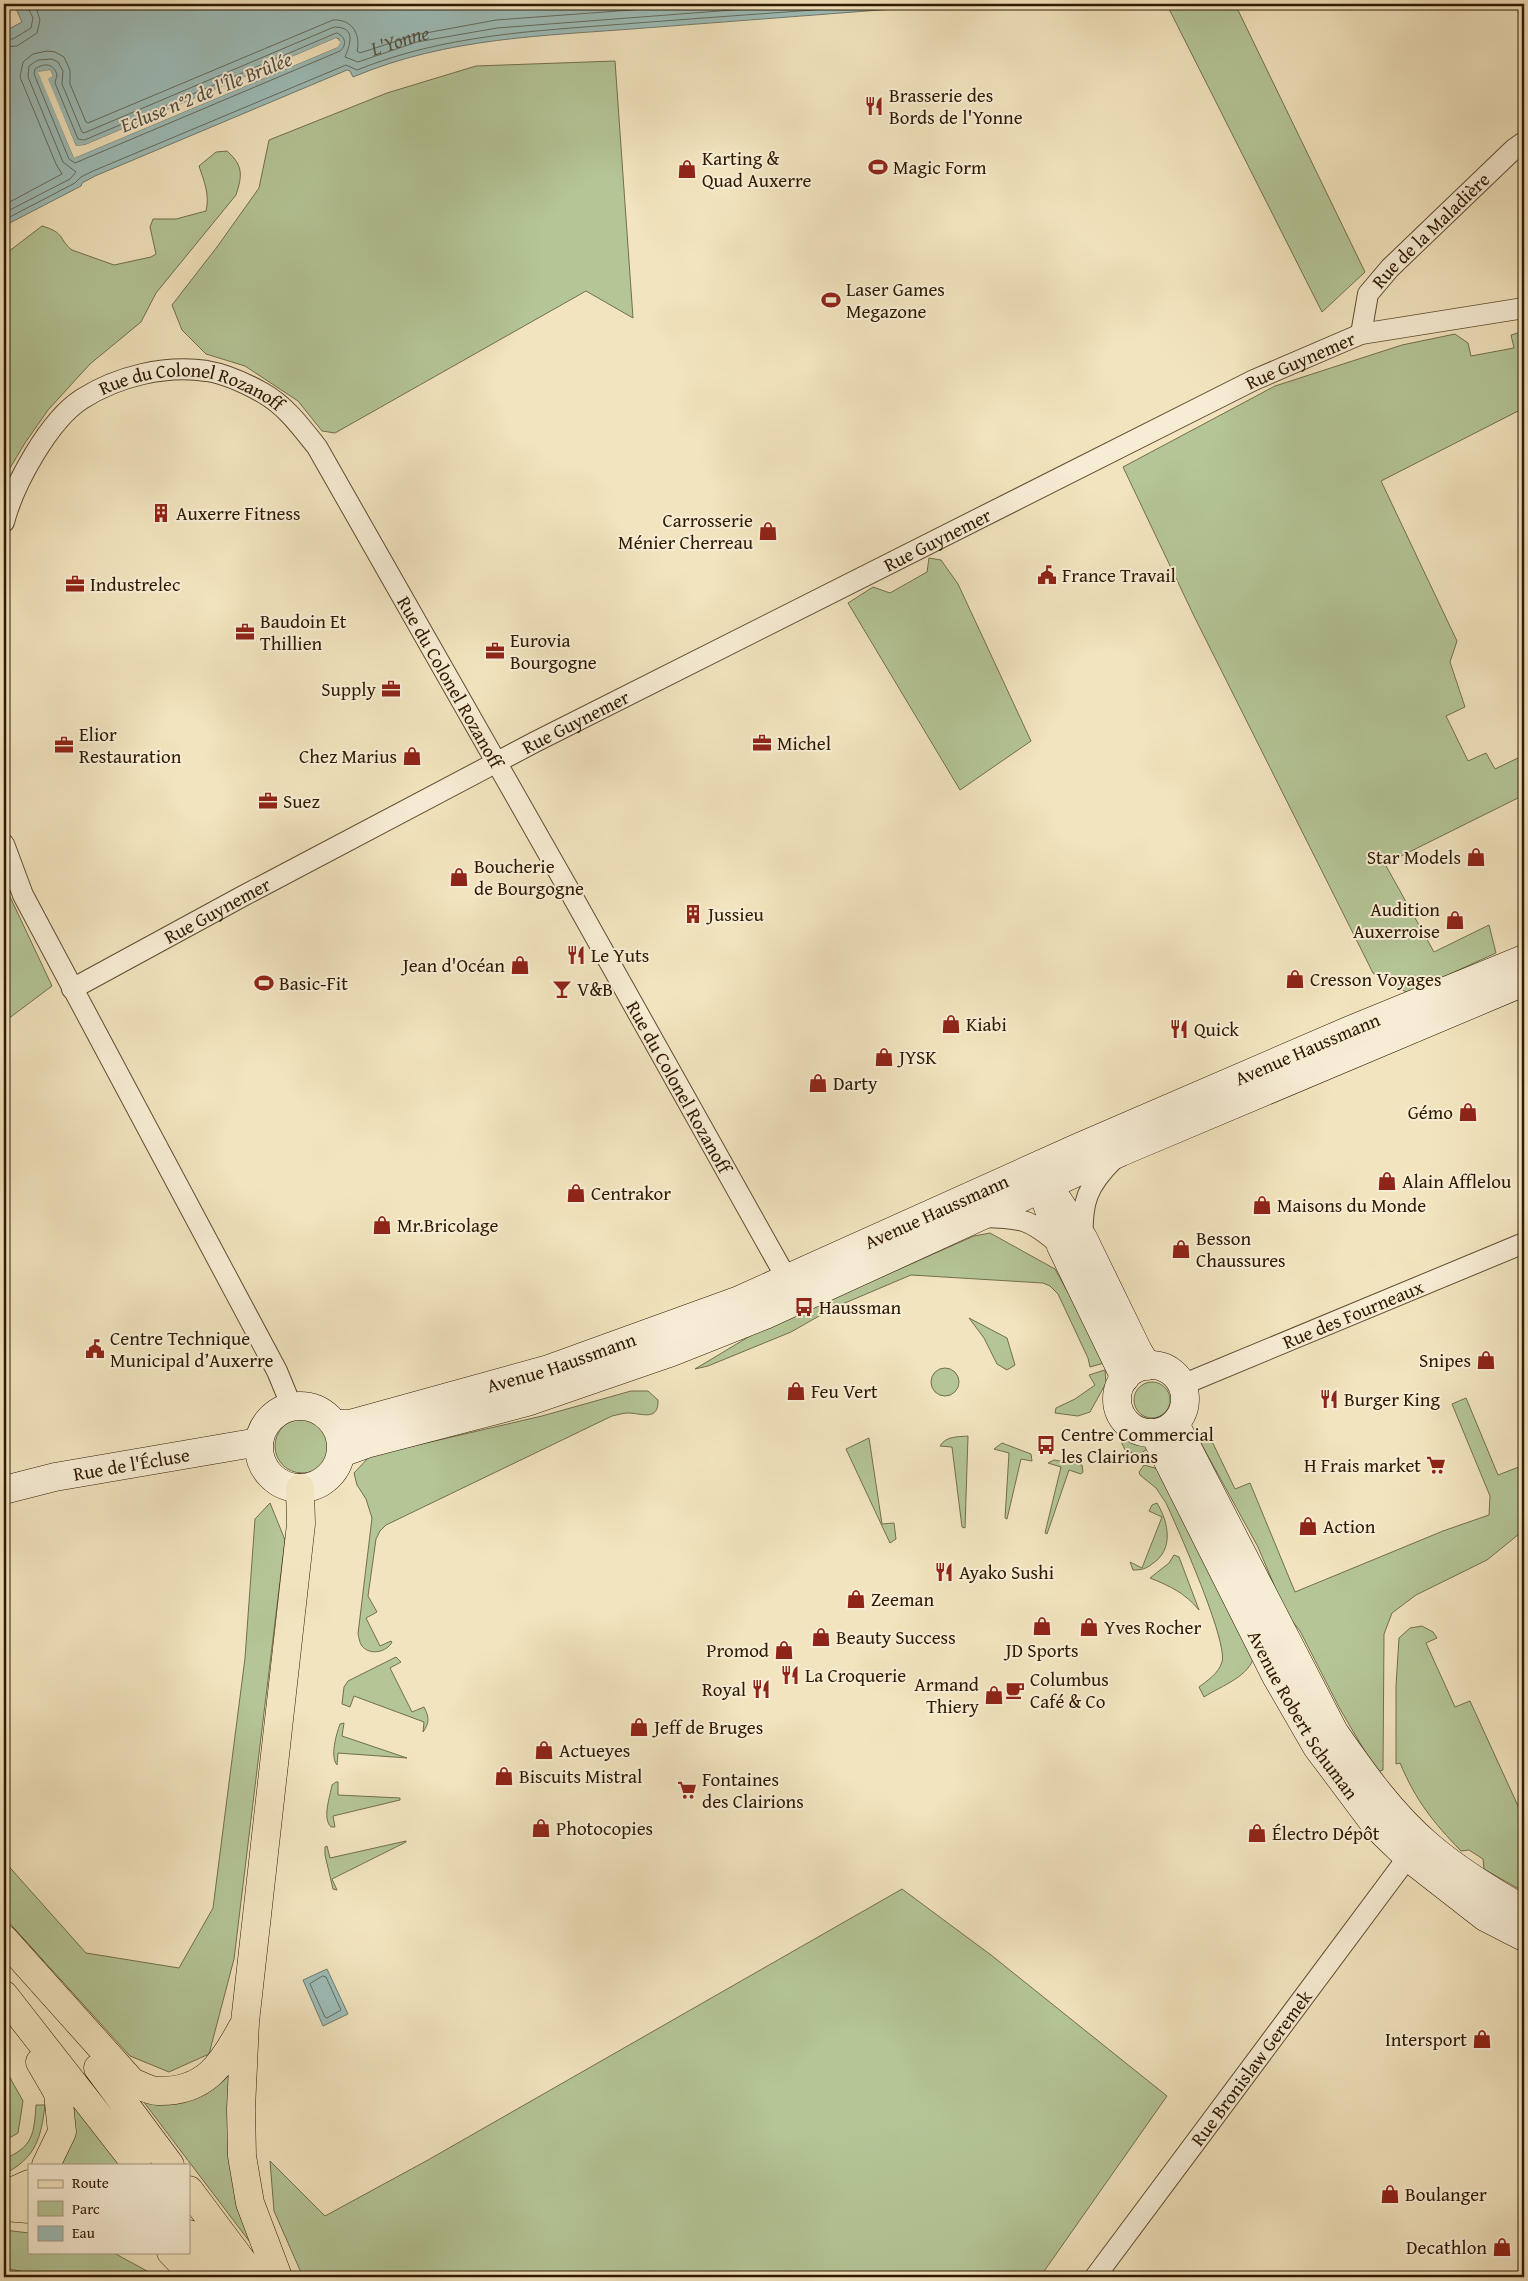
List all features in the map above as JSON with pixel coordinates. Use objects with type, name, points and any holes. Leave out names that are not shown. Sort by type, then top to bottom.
[{"type":"main road","points":[[278,2277],[250,2202],[242,2156],[241,2109],[245,2022],[301,1524],[300,1488]]},
{"type":"main road","points":[[4,1939],[132,2082],[156,2091],[184,2088],[206,2078],[225,2059],[245,2022]]},
{"type":"main road","points":[[4,1955],[90,2058],[169,2164]]},
{"type":"main road","points":[[4,1995],[136,2164]]},
{"type":"main road","points":[[4,2019],[40,2061],[58,2093],[62,2132],[46,2164]]},
{"type":"main road","points":[[4,2195],[28,2184]]},
{"type":"main road","points":[[190,2191],[254,2277]]},
{"type":"main road","points":[[4,2207],[28,2209]]},
{"type":"main road","points":[[190,2235],[221,2277]]},
{"type":"main road","points":[[173,2254],[195,2277]]},
{"type":"street","name":"Rue de la Maladière","points":[[1361,334],[1368,294],[1390,268],[1524,142]]},
{"type":"street","name":"Rue Guynemer","points":[[72,989],[243,896],[496,763],[1254,380],[1361,334],[1524,308]]},
{"type":"street","name":"Rue du Colonel Rozanoff","points":[[4,522],[30,461],[56,422],[82,399],[118,381],[152,371],[208,371],[265,394],[293,417],[317,447],[569,890],[787,1279]]},
{"type":"street","points":[[4,844],[23,895],[277,1371],[289,1400],[289,1406]]},
{"type":"street","name":"Avenue Haussmann","points":[[341,1453],[366,1444],[527,1402],[672,1352],[765,1315],[979,1217],[1041,1181],[1350,1030],[1524,959]]},
{"type":"street","name":"Avenue Haussmann","points":[[335,1424],[350,1424],[550,1369],[737,1302],[787,1279],[1121,1152],[1524,982]]},
{"type":"street","points":[[1072,1242],[1090,1189],[1099,1174],[1121,1152]]},
{"type":"street","points":[[1041,1181],[1072,1242],[1138,1351],[1136,1372],[1118,1392],[1117,1403],[1120,1413],[1126,1422],[1134,1428],[1164,1428],[1181,1415],[1185,1395],[1182,1384],[1168,1370],[1136,1372]]},
{"type":"street","points":[[979,1217],[1018,1218],[1072,1242]]},
{"type":"street","name":"Rue des Fourneaux","points":[[1182,1384],[1524,1243]]},
{"type":"street","points":[[302,1405],[315,1408],[326,1414],[335,1424],[340,1438],[341,1453],[338,1464],[331,1474],[311,1487],[286,1486],[274,1479],[265,1469],[260,1456],[259,1442],[262,1430],[268,1420],[278,1411],[289,1406],[302,1405]]},
{"type":"street","name":"Avenue Robert Schuman","points":[[1164,1428],[1276,1676],[1317,1747],[1377,1827],[1408,1857],[1485,1917],[1524,1936]]},
{"type":"street","name":"Avenue Robert Schuman","points":[[1164,1428],[1334,1732],[1366,1778],[1396,1814],[1427,1846],[1460,1871],[1524,1910]]},
{"type":"street","name":"Rue de l'Écluse","points":[[4,1490],[55,1477],[259,1442]]},
{"type":"street","name":"Rue Bronislaw Geremek","points":[[1095,2277],[1408,1857]]},
{"type":"green space","points":[[1235,4],[1365,272],[1322,312],[1167,5]]},
{"type":"green space","points":[[615,61],[633,318],[586,291],[335,433],[322,431],[298,401],[245,366],[206,354],[182,330],[172,305],[217,247],[259,188],[269,140],[387,93],[476,66]]},
{"type":"green space","points":[[227,151],[233,156],[239,167],[240,182],[236,195],[156,293],[141,322],[90,364],[48,410],[4,478],[4,255],[42,226],[55,231],[72,250],[114,265],[151,257],[156,254],[150,227],[153,219],[176,219],[206,211],[207,194],[199,166],[216,152]]},
{"type":"green space","points":[[1524,331],[1524,408],[1381,481],[1457,641],[1450,662],[1465,707],[1446,716],[1468,761],[1486,753],[1495,769],[1518,758],[1524,772],[1524,795],[1385,864],[1434,952],[1489,925],[1496,953],[1408,993],[1373,973],[1194,616],[1123,467],[1275,386],[1402,345],[1455,334],[1468,343],[1471,356],[1514,348],[1511,335]]},
{"type":"green space","points":[[929,558],[941,560],[958,584],[1031,741],[960,790],[848,603],[873,587],[890,593],[927,572]]},
{"type":"green space","points":[[4,884],[52,986],[4,1022]]},
{"type":"green space","points":[[990,1233],[1055,1269],[1097,1345],[1104,1363],[1090,1367],[1088,1358],[1058,1294],[1050,1286],[1043,1283],[911,1275],[833,1308],[791,1332],[708,1366],[695,1369],[755,1333],[974,1236]]},
{"type":"green space","points":[[969,1318],[1007,1338],[1015,1365],[1007,1370],[997,1364],[984,1338]]},
{"type":"green space","points":[[945,1368],[955,1372],[959,1382],[955,1392],[945,1396],[935,1392],[931,1382],[935,1372]]},
{"type":"green space","points":[[1105,1370],[1106,1383],[1090,1412],[1078,1416],[1055,1413],[1056,1408],[1075,1399],[1095,1385],[1089,1375]]},
{"type":"green space","points":[[1152,1382],[1164,1388],[1170,1400],[1164,1412],[1152,1418],[1140,1412],[1134,1400],[1140,1388]]},
{"type":"green space","points":[[631,1391],[648,1391],[658,1400],[656,1411],[648,1415],[628,1413],[612,1416],[386,1525],[376,1539],[368,1596],[377,1612],[366,1618],[380,1646],[392,1642],[386,1648],[374,1652],[362,1646],[358,1634],[372,1518],[366,1499],[357,1485],[354,1473],[370,1456],[542,1416]]},
{"type":"green space","points":[[1466,1398],[1498,1475],[1524,1465],[1524,1530],[1487,1560],[1416,1595],[1392,1613],[1384,1634],[1383,1770],[1377,1772],[1340,1709],[1300,1631],[1286,1613],[1258,1547],[1197,1436],[1207,1431],[1235,1489],[1250,1483],[1295,1592],[1443,1531],[1489,1515],[1490,1496],[1452,1404]]},
{"type":"green space","points":[[297,1419],[307,1419],[317,1423],[325,1431],[329,1446],[325,1461],[317,1469],[307,1473],[297,1473],[287,1469],[279,1461],[275,1451],[275,1441],[279,1431],[287,1423]]},
{"type":"green space","points":[[968,1436],[965,1528],[962,1527],[952,1447],[940,1446],[945,1440]]},
{"type":"green space","points":[[1130,1436],[1138,1439],[1149,1448],[1138,1455],[1125,1450],[1119,1437]]},
{"type":"green space","points":[[869,1438],[882,1524],[894,1523],[896,1539],[890,1543],[846,1449]]},
{"type":"green space","points":[[1002,1443],[1031,1454],[1032,1461],[1021,1459],[1007,1519],[1005,1518],[1009,1453],[994,1449]]},
{"type":"green space","points":[[1054,1460],[1082,1465],[1083,1472],[1081,1474],[1069,1470],[1047,1534],[1045,1533],[1061,1467],[1048,1463]]},
{"type":"green space","points":[[1144,1465],[1158,1469],[1254,1655],[1252,1662],[1241,1675],[1204,1697],[1199,1687],[1216,1673],[1222,1662],[1222,1650],[1201,1584],[1166,1503],[1156,1488],[1140,1475],[1139,1472]]},
{"type":"green space","points":[[270,1503],[285,1540],[234,1959],[209,2054],[169,2072],[130,2056],[4,1917],[4,1861],[86,1953],[179,1968],[213,1908],[245,1658],[255,1519]]},
{"type":"green space","points":[[1157,1503],[1166,1527],[1167,1536],[1164,1551],[1148,1567],[1133,1570],[1130,1562],[1142,1568],[1162,1517],[1149,1511],[1152,1505]]},
{"type":"green space","points":[[1174,1555],[1179,1557],[1199,1610],[1177,1591],[1150,1578],[1169,1563]]},
{"type":"green space","points":[[1422,1626],[1433,1632],[1437,1638],[1426,1643],[1455,1707],[1470,1701],[1524,1819],[1524,1892],[1484,1869],[1483,1859],[1469,1850],[1461,1851],[1419,1800],[1400,1763],[1396,1764],[1396,1686],[1399,1638],[1410,1628]]},
{"type":"green space","points":[[396,1657],[401,1662],[390,1668],[412,1712],[424,1707],[427,1714],[428,1722],[423,1732],[424,1722],[354,1696],[350,1707],[342,1704],[344,1687],[348,1681]]},
{"type":"green space","points":[[344,1723],[342,1736],[407,1758],[338,1753],[337,1765],[334,1757],[334,1746],[340,1724]]},
{"type":"green space","points":[[338,1782],[338,1795],[400,1798],[400,1800],[333,1816],[335,1827],[331,1827],[327,1818],[327,1807],[332,1785]]},
{"type":"green space","points":[[406,1841],[332,1879],[337,1890],[333,1889],[325,1847],[327,1846],[330,1858]]},
{"type":"green space","points":[[902,1889],[991,1955],[1167,2096],[1040,2277],[303,2277],[274,2211],[270,2161],[325,2216],[428,2160]]},
{"type":"green space","points":[[233,2063],[265,2262],[143,2101]]},
{"type":"green space","points":[[4,2067],[23,2101],[18,2133],[4,2141]]},
{"type":"green space","points":[[74,2102],[122,2164],[54,2164],[69,2126]]},
{"type":"green space","points":[[36,2105],[45,2105],[39,2137],[35,2146],[23,2161],[4,2174],[4,2159],[21,2150],[33,2132]]},
{"type":"green space","points":[[4,2230],[28,2233],[28,2254],[116,2254],[158,2277],[52,2277],[4,2268]]},
{"type":"water","points":[[14,4],[958,4],[533,36],[461,46],[424,54],[353,77],[350,71],[347,70],[95,176],[82,183],[81,186],[4,226],[4,20],[9,29],[22,22]],"holes":[[[336,38],[339,39],[338,47],[74,158],[39,72],[50,70],[53,76],[47,79],[76,146],[85,145]]]},
{"type":"water","points":[[327,1969],[348,2014],[323,2026],[303,1980]]},
{"type":"pier","points":[[336,38],[340,42],[338,47],[74,158],[38,72],[50,70],[53,76],[48,79],[76,146],[85,145]],"holes":[[[336,41],[337,44],[75,155],[42,74],[48,72],[50,75],[45,80],[73,147],[76,149],[86,148]]]},
{"type":"place","name":"Brasserie des Bords de l'Yonne","points":[[874,106]]},
{"type":"place","name":"Magic Form","points":[[878,167]]},
{"type":"place","name":"Karting & Quad Auxerre","points":[[687,169]]},
{"type":"place","name":"Laser Games Megazone","points":[[831,300]]},
{"type":"place","name":"Auxerre Fitness","points":[[161,513]]},
{"type":"place","name":"Carrosserie Ménier Cherreau","points":[[768,531]]},
{"type":"place","name":"France Travail","points":[[1047,575]]},
{"type":"place","name":"Industrelec","points":[[75,584]]},
{"type":"place","name":"Baudoin Et Thillien","points":[[245,632]]},
{"type":"place","name":"Eurovia Bourgogne","points":[[495,651]]},
{"type":"place","name":"Supply","points":[[391,689]]},
{"type":"place","name":"Michel","points":[[762,743]]},
{"type":"place","name":"Elior Restauration","points":[[64,745]]},
{"type":"place","name":"Chez Marius","points":[[412,756]]},
{"type":"place","name":"Suez","points":[[268,801]]},
{"type":"place","name":"Star Models","points":[[1476,857]]},
{"type":"place","name":"Boucherie de Bourgogne","points":[[459,877]]},
{"type":"place","name":"Jussieu","points":[[693,914]]},
{"type":"place","name":"Audition Auxerroise","points":[[1455,920]]},
{"type":"place","name":"Le Yuts","points":[[576,955]]},
{"type":"place","name":"Jean d'Océan","points":[[520,965]]},
{"type":"place","name":"Cresson Voyages","points":[[1295,979]]},
{"type":"place","name":"Basic-Fit","points":[[264,983]]},
{"type":"place","name":"V&B","points":[[562,989]]},
{"type":"place","name":"Kiabi","points":[[951,1024]]},
{"type":"place","name":"Quick","points":[[1179,1029]]},
{"type":"place","name":"JYSK","points":[[884,1057]]},
{"type":"place","name":"Darty","points":[[818,1083]]},
{"type":"place","name":"Gémo","points":[[1468,1112]]},
{"type":"place","name":"Alain Afflelou","points":[[1387,1181]]},
{"type":"place","name":"Centrakor","points":[[576,1193]]},
{"type":"place","name":"Maisons du Monde","points":[[1262,1205]]},
{"type":"place","name":"Mr.Bricolage","points":[[382,1225]]},
{"type":"place","name":"Besson Chaussures","points":[[1181,1249]]},
{"type":"place","name":"Haussman","points":[[804,1307]]},
{"type":"place","name":"Centre Technique Municipal d’Auxerre","points":[[95,1349]]},
{"type":"place","name":"Snipes","points":[[1486,1360]]},
{"type":"place","name":"Feu Vert","points":[[796,1391]]},
{"type":"place","name":"Burger King","points":[[1329,1399]]},
{"type":"place","name":"Centre Commercial les Clairions","points":[[1046,1445]]},
{"type":"place","name":"H Frais market","points":[[1436,1465]]},
{"type":"place","name":"Action","points":[[1308,1526]]},
{"type":"place","name":"Ayako Sushi","points":[[944,1572]]},
{"type":"place","name":"Zeeman","points":[[856,1599]]},
{"type":"place","name":"JD Sports","points":[[1042,1626]]},
{"type":"place","name":"Yves Rocher","points":[[1089,1627]]},
{"type":"place","name":"Beauty Success","points":[[821,1637]]},
{"type":"place","name":"Promod","points":[[784,1650]]},
{"type":"place","name":"La Croquerie","points":[[790,1675]]},
{"type":"place","name":"Royal","points":[[761,1689]]},
{"type":"place","name":"Columbus Café & Co","points":[[1015,1690]]},
{"type":"place","name":"Armand Thiery","points":[[994,1695]]},
{"type":"place","name":"Jeff de Bruges","points":[[639,1727]]},
{"type":"place","name":"Actueyes","points":[[544,1750]]},
{"type":"place","name":"Biscuits Mistral","points":[[504,1776]]},
{"type":"place","name":"Fontaines des Clairions","points":[[687,1790]]},
{"type":"place","name":"Photocopies","points":[[541,1828]]},
{"type":"place","name":"Électro Dépôt","points":[[1257,1833]]},
{"type":"place","name":"Intersport","points":[[1482,2039]]},
{"type":"place","name":"Boulanger","points":[[1390,2194]]},
{"type":"place","name":"Decathlon","points":[[1502,2247]]},
{"type":"water label","name":"L'Yonne","points":[[401,42]]},
{"type":"water label","name":"Ecluse n°2 de l'Île Brûlée","points":[[206,92]]}]
